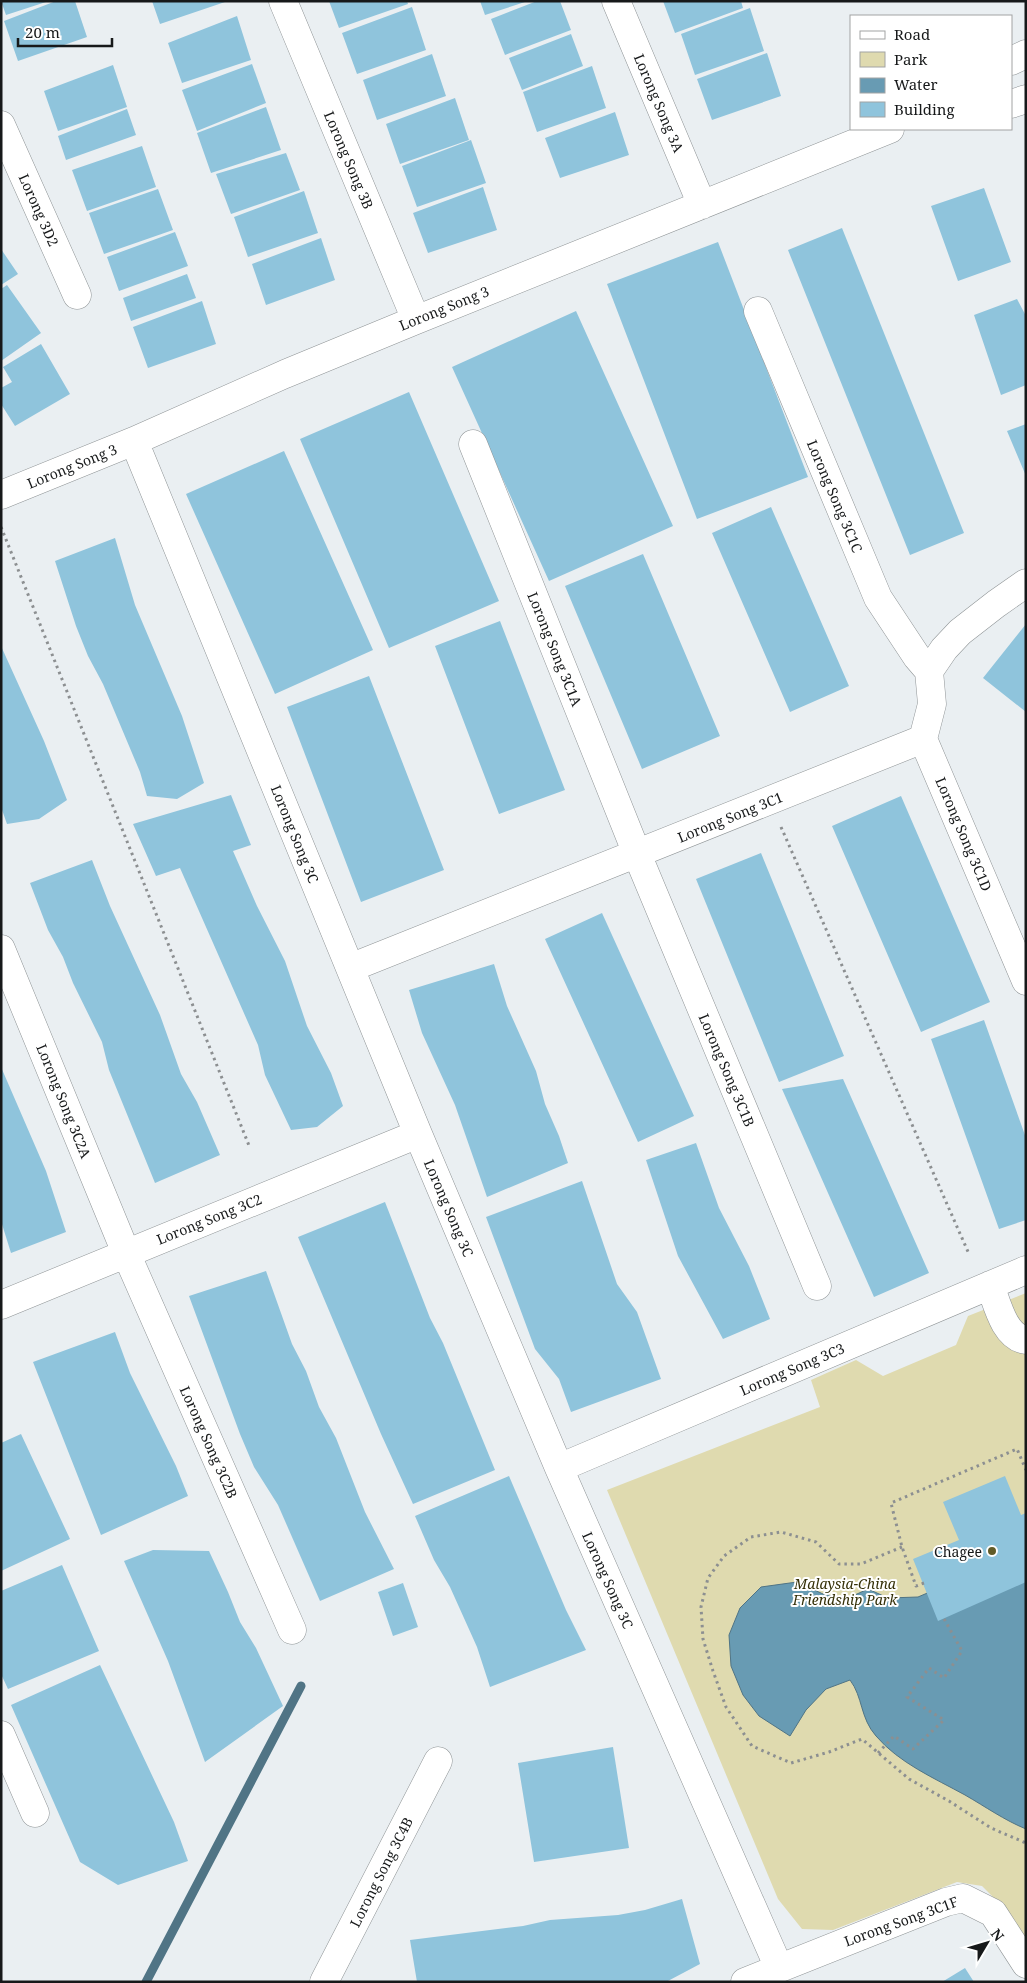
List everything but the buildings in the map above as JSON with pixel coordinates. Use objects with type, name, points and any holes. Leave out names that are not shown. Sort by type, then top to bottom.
[{"type":"street","name":"Lorong Song 3B","points":[[283,1],[416,320]]},
{"type":"street","name":"Lorong Song 3A","points":[[616,1],[702,205]]},
{"type":"street","points":[[1012,61],[1026,54]]},
{"type":"street","points":[[1012,104],[1026,99]]},
{"type":"street","name":"Lorong 3D2","points":[[1,125],[77,295]]},
{"type":"street","name":"Lorong Song 3","points":[[1,495],[134,441],[285,374],[416,320],[888,130]]},
{"type":"street","name":"Lorong Song 3C1C","points":[[758,311],[878,598],[917,657],[929,671]]},
{"type":"street","name":"Lorong Song 3C","points":[[134,441],[418,1134],[559,1468],[779,1968]]},
{"type":"street","name":"Lorong Song 3C1A","points":[[473,444],[637,854]]},
{"type":"street","points":[[923,739],[932,704],[929,671],[944,649],[960,632],[1026,583]]},
{"type":"street","name":"Lorong Song 3C1","points":[[350,968],[923,739]]},
{"type":"street","name":"Lorong Song 3C1D","points":[[923,739],[1015,926],[1026,981]]},
{"type":"street","name":"Lorong Song 3C1B","points":[[637,854],[817,1286]]},
{"type":"street","name":"Lorong Song 3C2A","points":[[1,948],[126,1253]]},
{"type":"street","name":"Lorong Song 3C2","points":[[1,1305],[418,1134]]},
{"type":"street","name":"Lorong Song 3C2B","points":[[126,1253],[292,1630]]},
{"type":"street","name":"Lorong Song 3C3","points":[[559,1468],[1026,1270]]},
{"type":"street","points":[[990,1285],[1007,1327],[1012,1334],[1026,1340]]},
{"type":"street","points":[[1,1734],[35,1813]]},
{"type":"street","name":"Lorong Song 3C4B","points":[[324,1982],[438,1761]]},
{"type":"street","name":"Lorong Song 3C1F","points":[[745,1982],[946,1902],[963,1898],[993,1913],[1026,1964]]},
{"type":"path","points":[[1,527],[250,1148]]},
{"type":"path","points":[[769,801],[968,1254]]},
{"type":"path","points":[[924,1583],[916,1586],[902,1547],[891,1503],[1017,1449],[1026,1470]]},
{"type":"path","points":[[902,1547],[861,1564],[839,1564],[816,1542],[781,1532],[751,1536],[724,1556],[708,1578],[701,1607],[704,1639],[726,1707],[752,1746],[791,1763],[829,1752],[862,1739],[910,1779],[991,1828],[1026,1843]]},
{"type":"path","points":[[878,1753],[894,1736],[913,1749],[944,1720],[907,1697],[929,1668],[944,1678],[962,1651],[943,1617]]},
{"type":"green space","name":"Malaysia-China Friendship Park","points":[[1026,1293],[1026,1941],[1006,1910],[982,1886],[957,1882],[833,1930],[802,1929],[778,1899],[607,1490],[820,1407],[811,1380],[856,1360],[883,1376],[956,1345],[968,1316]]},
{"type":"water","points":[[1026,1551],[1026,1829],[906,1762],[885,1746],[867,1722],[857,1693],[850,1680],[826,1689],[806,1710],[790,1736],[759,1716],[743,1695],[731,1666],[729,1635],[740,1608],[761,1587],[797,1582],[823,1594],[846,1599],[868,1589],[888,1598],[918,1597]]},
{"type":"waterway","points":[[146,1982],[301,1686]]},
{"type":"place","name":"Chagee","points":[[992,1551]]}]
